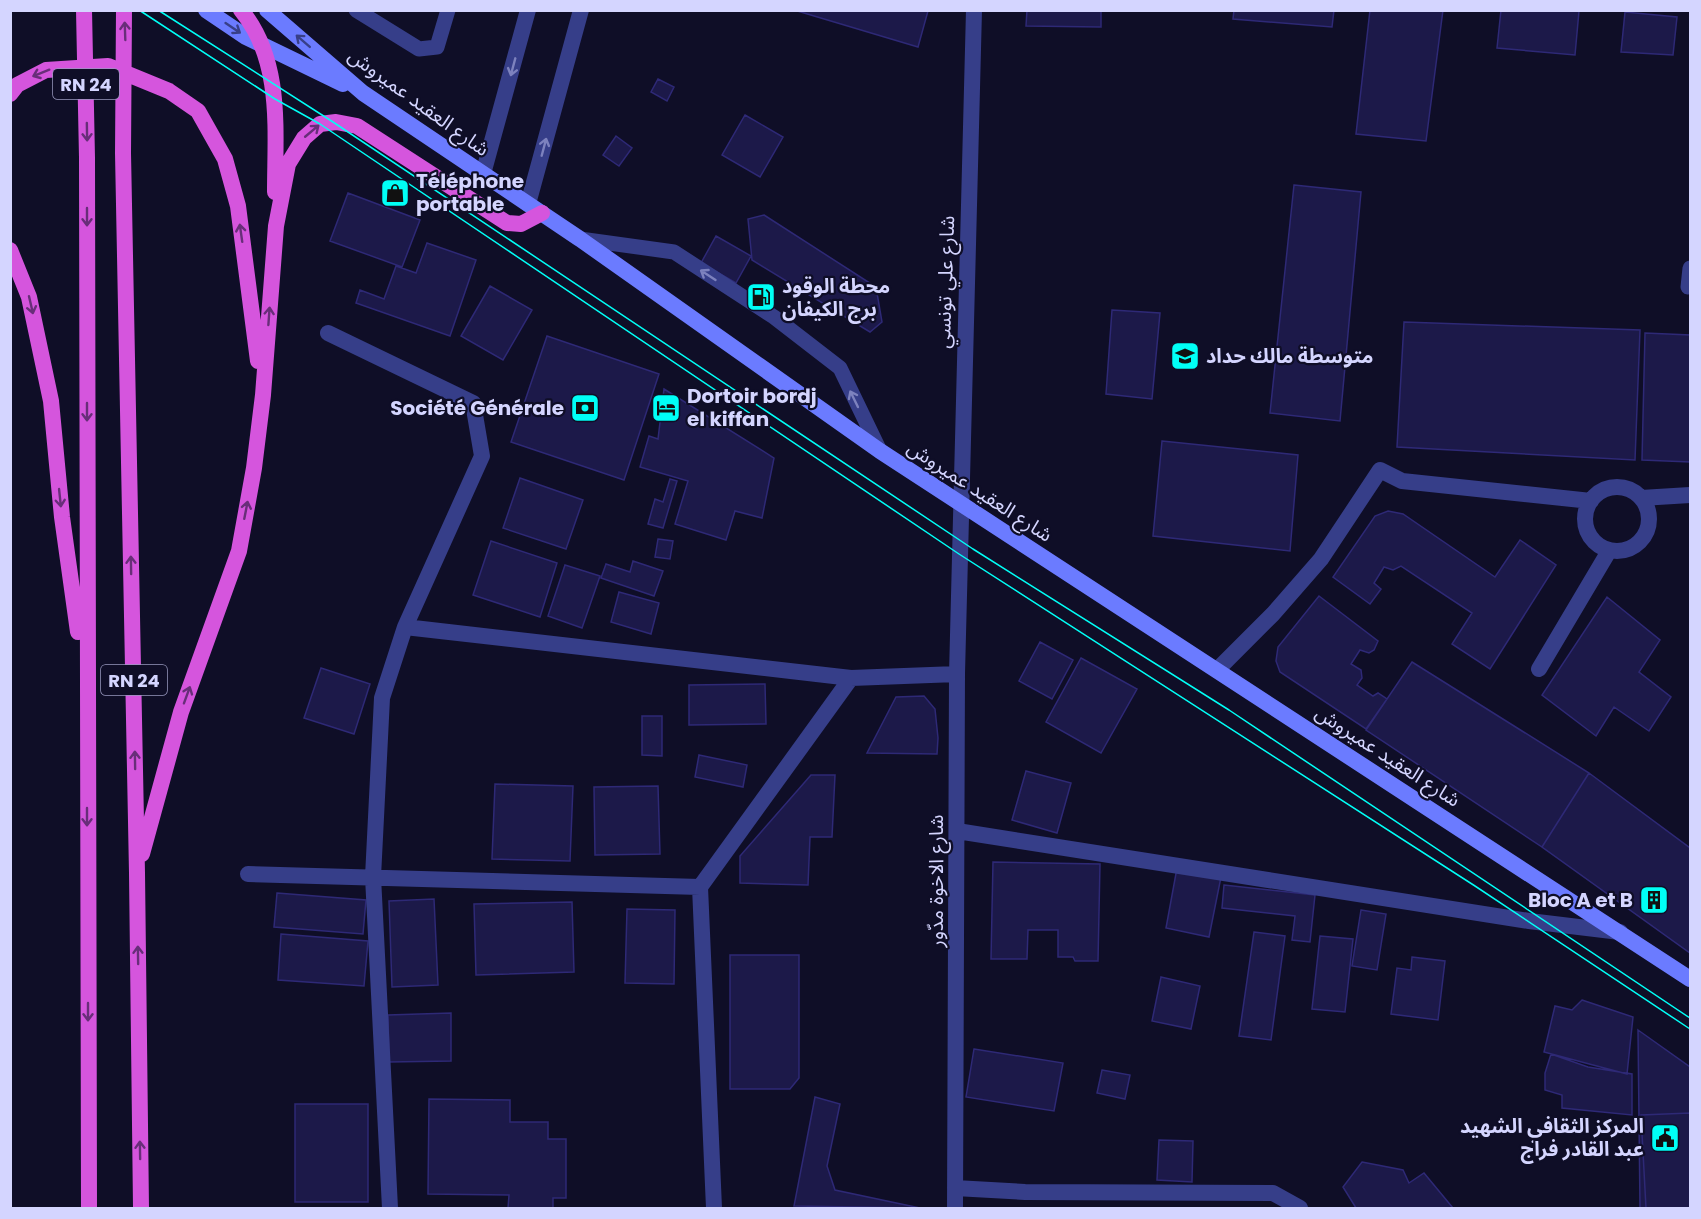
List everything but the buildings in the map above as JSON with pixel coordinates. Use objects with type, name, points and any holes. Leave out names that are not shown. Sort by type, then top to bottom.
[{"type":"highway","name":"RN 24","points":[[84,10],[87,158],[88,1209]]},
{"type":"highway","name":"RN 24","points":[[124,10],[123,153],[141,1209]]},
{"type":"highway","points":[[137,873],[182,712],[239,551],[254,468],[263,395],[276,226],[275,99],[268,66],[255,27],[242,10]]},
{"type":"highway","points":[[10,94],[17,85],[46,70],[108,66],[169,91],[198,111],[225,159],[238,206],[263,395]]},
{"type":"highway","points":[[276,226],[288,164],[294,151],[304,138],[320,124],[336,122],[357,126],[507,223],[521,224],[535,208]]},
{"type":"highway","points":[[10,250],[29,297],[51,401],[62,517],[87,694]]},
{"type":"main road","points":[[206,10],[261,44],[363,93]]},
{"type":"main road","name":"شارع العقيد عميروش","points":[[267,10],[363,93],[580,239],[880,451],[1690,979]]},
{"type":"street","points":[[483,174],[528,10]]},
{"type":"street","points":[[535,208],[581,10]]},
{"type":"street","name":"شارع علي تونسي","points":[[959,554],[974,10]]},
{"type":"street","points":[[328,333],[473,403],[482,456],[405,627],[382,698],[373,877],[390,1209]]},
{"type":"street","points":[[1217,670],[1272,614],[1321,559],[1380,470],[1402,481],[1591,501]]},
{"type":"street","points":[[1616,487],[1625,488],[1641,498],[1649,517],[1644,536],[1629,550],[1608,551],[1599,546],[1587,530],[1585,520],[1591,501],[1606,489],[1616,487]]},
{"type":"street","points":[[1641,498],[1690,495]]},
{"type":"street","points":[[1539,669],[1608,551]]},
{"type":"street","name":"شارع الاخوة مدّور","points":[[955,1209],[959,554]]},
{"type":"street","points":[[405,627],[850,678],[957,675]]},
{"type":"street","points":[[714,1209],[700,887],[850,678]]},
{"type":"street","points":[[957,831],[1529,921],[1620,932]]},
{"type":"street","points":[[248,874],[700,887]]},
{"type":"street","points":[[955,1188],[1025,1192],[1273,1193],[1300,1209]]},
{"type":"lane","points":[[356,10],[419,49],[437,46],[448,10]]},
{"type":"lane","points":[[580,239],[674,252],[774,317],[840,368],[880,451]]},
{"type":"lane","points":[[1688,287],[1690,268]]},
{"type":"tram line","points":[[139,10],[275,99],[320,124],[959,554],[1475,886],[1690,1029]]},
{"type":"tram line","points":[[158,10],[333,122],[973,549],[1229,710],[1690,1018]]},
{"type":"place","name":"Téléphone portable","points":[[395,193]]},
{"type":"place","name":"محطة الوقود برج الكيفان","points":[[761,297]]},
{"type":"place","name":"متوسطة مالك حداد","points":[[1185,356]]},
{"type":"place","name":"Société Générale","points":[[585,408]]},
{"type":"place","name":"Dortoir bordj el kiffan","points":[[666,408]]},
{"type":"place","name":"Bloc A et B","points":[[1654,900]]},
{"type":"place","name":"المركز الثقافي الشهيد عبد القادر فراج","points":[[1665,1138]]}]
